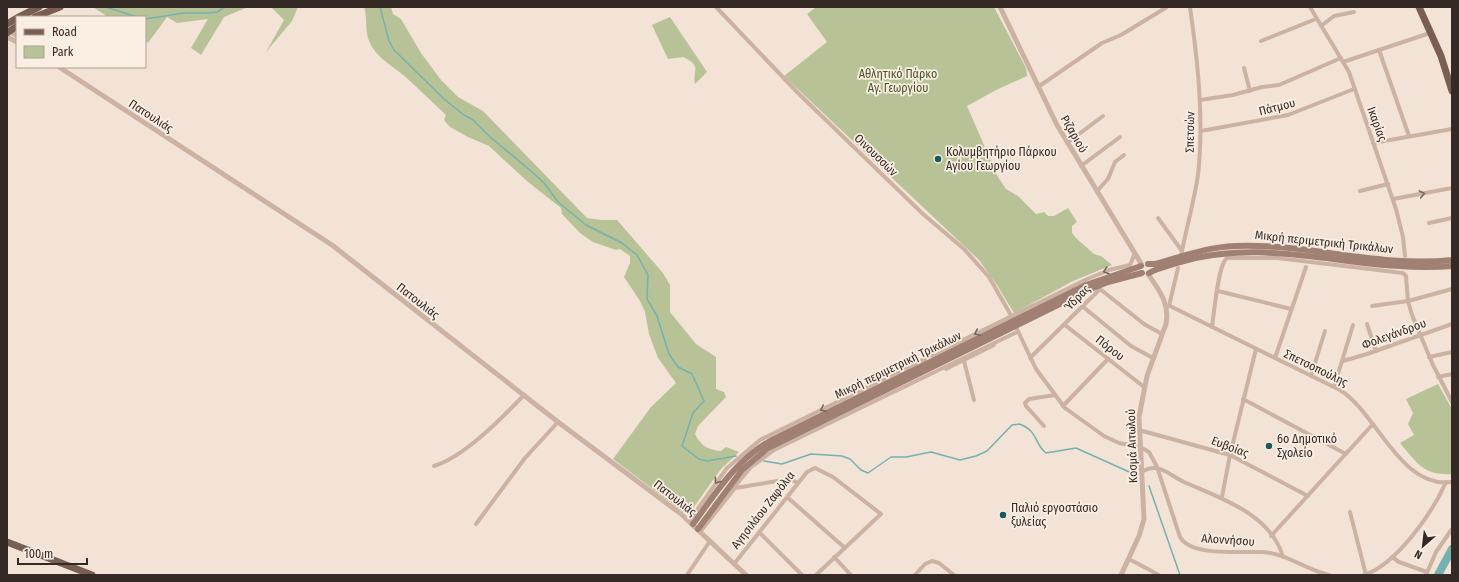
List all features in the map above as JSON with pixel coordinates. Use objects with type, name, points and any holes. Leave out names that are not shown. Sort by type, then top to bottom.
[{"type":"main road","points":[[22,16],[39,7]]},
{"type":"main road","points":[[37,16],[60,7]]},
{"type":"main road","points":[[1419,7],[1452,90]]},
{"type":"main road","points":[[8,31],[16,21]]},
{"type":"main road","name":"Μικρή περιμετρική Τρικάλων","points":[[695,527],[734,468],[764,444],[1086,285],[1181,254],[1217,247],[1252,246],[1290,248],[1404,262],[1452,260]]},
{"type":"main road","name":"Μικρή περιμετρική Τρικάλων","points":[[695,527],[742,470],[765,450],[958,354],[1017,331],[1095,287],[1190,259],[1236,252],[1288,254],[1404,268],[1452,266]]},
{"type":"main road","points":[[1144,265],[1151,268],[1146,273],[1140,270],[1144,265]]},
{"type":"main road","points":[[7,542],[92,575]]},
{"type":"street","name":"Οινουσσών","points":[[716,7],[798,93],[923,214],[964,249],[989,278],[1012,317]]},
{"type":"street","name":"Ριζαριού","points":[[1000,7],[1038,87],[1067,143],[1144,265]]},
{"type":"street","points":[[1038,87],[1102,43],[1121,35],[1167,7]]},
{"type":"street","name":"Σπετσών","points":[[1181,254],[1198,177],[1201,131],[1200,100],[1190,7]]},
{"type":"street","name":"Ικαρίας","points":[[1310,7],[1342,60],[1354,89],[1393,199],[1401,230],[1405,256]]},
{"type":"street","points":[[1321,26],[1334,16],[1354,12]]},
{"type":"street","points":[[1262,41],[1316,19]]},
{"type":"street","points":[[8,31],[16,41]]},
{"type":"street","points":[[1200,100],[1250,91],[1294,80],[1342,60],[1379,50],[1430,33]]},
{"type":"street","points":[[1379,50],[1409,136]]},
{"type":"street","name":"Πατουλιάς","points":[[62,68],[332,245],[695,527],[744,574]]},
{"type":"street","points":[[1244,68],[1250,91]]},
{"type":"street","name":"Πάτμου","points":[[1201,131],[1256,122],[1292,114],[1354,89]]},
{"type":"street","points":[[1067,143],[1103,116]]},
{"type":"street","points":[[1373,142],[1452,129]]},
{"type":"street","points":[[1081,166],[1120,137]]},
{"type":"street","points":[[1096,191],[1108,179],[1115,162],[1124,155]]},
{"type":"street","points":[[1360,191],[1388,184]]},
{"type":"street","points":[[1393,199],[1452,188]]},
{"type":"street","points":[[1158,218],[1181,254]]},
{"type":"street","points":[[1429,223],[1452,218]]},
{"type":"street","points":[[695,527],[724,472],[742,454],[758,442],[1085,280],[1130,265],[1135,252]]},
{"type":"street","points":[[1212,326],[1225,259],[1235,257],[1278,258],[1404,274],[1406,277],[1408,301],[1420,335],[1438,376],[1452,402]]},
{"type":"street","points":[[1275,358],[1306,267]]},
{"type":"street","points":[[1168,307],[1178,268]]},
{"type":"street","points":[[1146,273],[1166,301],[1168,307]]},
{"type":"street","points":[[1372,306],[1408,301],[1452,288]]},
{"type":"street","name":"Ύδρας","points":[[1030,358],[1100,289],[1144,324],[1162,334]]},
{"type":"street","points":[[1218,291],[1291,309]]},
{"type":"street","points":[[1082,306],[1131,346],[1153,358]]},
{"type":"street","name":"Σπετσοπούλης","points":[[1168,307],[1212,326],[1334,387],[1353,399],[1397,454],[1413,470],[1429,480],[1452,482]]},
{"type":"street","name":"Κοσμά Αιτωλού","points":[[1121,575],[1129,559],[1144,519],[1143,471],[1140,447],[1139,417],[1144,387],[1167,320],[1168,307]]},
{"type":"street","points":[[1367,324],[1376,351]]},
{"type":"street","name":"Φολεγάνδρου","points":[[1343,361],[1452,324]]},
{"type":"street","name":"Πόρου","points":[[1065,325],[1144,387]]},
{"type":"street","points":[[1334,387],[1353,326]]},
{"type":"street","points":[[695,527],[732,490],[750,468],[774,450],[1017,331]]},
{"type":"street","points":[[1017,331],[1036,369],[1063,406],[1104,436],[1119,443],[1140,447]]},
{"type":"street","points":[[946,369],[1017,331]]},
{"type":"street","points":[[1311,376],[1325,331]]},
{"type":"street","points":[[1222,497],[1230,455],[1256,348]]},
{"type":"street","points":[[1429,357],[1452,352]]},
{"type":"street","points":[[1063,406],[1108,359]]},
{"type":"street","points":[[964,360],[974,400]]},
{"type":"street","points":[[1438,376],[1452,374]]},
{"type":"street","points":[[434,466],[454,457],[490,428],[524,395]]},
{"type":"street","points":[[1044,426],[1028,409],[1025,403],[1029,399],[1055,395]]},
{"type":"street","points":[[1243,399],[1346,454]]},
{"type":"street","points":[[476,524],[525,458],[558,422]]},
{"type":"street","points":[[1271,536],[1373,424]]},
{"type":"street","name":"Ευβοίας","points":[[1139,430],[1230,455],[1308,496]]},
{"type":"street","name":"Αλοννήσου","points":[[1140,447],[1148,452],[1157,467],[1178,531],[1184,544],[1198,548],[1263,552],[1283,557],[1329,575]]},
{"type":"street","points":[[1143,471],[1157,467],[1162,468],[1178,479],[1222,497],[1247,513],[1271,536],[1283,557]]},
{"type":"street","name":"Αγησιλάου Ζαφόλια","points":[[734,564],[798,483],[809,470],[815,468],[822,470],[881,514],[845,548]]},
{"type":"street","points":[[732,490],[740,486],[790,479],[798,483]]},
{"type":"street","points":[[1350,512],[1365,575],[1380,568],[1392,557],[1424,520],[1446,482]]},
{"type":"street","points":[[787,497],[845,548],[816,575]]},
{"type":"street","points":[[1392,557],[1426,574],[1439,548],[1452,529]]},
{"type":"street","points":[[759,532],[802,575]]},
{"type":"street","points":[[687,575],[710,541]]},
{"type":"street","points":[[834,557],[851,575]]},
{"type":"street","points":[[1129,559],[1160,575]]},
{"type":"street","points":[[915,575],[925,564],[932,560],[939,563],[954,575]]},
{"type":"green space","points":[[93,7],[248,7],[224,17],[201,55],[191,48],[208,19],[177,23],[167,17],[148,43],[146,42],[146,16],[106,16]]},
{"type":"green space","points":[[271,7],[298,7],[292,21],[266,52],[284,20]]},
{"type":"green space","points":[[364,7],[391,7],[393,14],[401,19],[421,53],[441,80],[458,97],[483,111],[587,218],[617,220],[663,273],[670,285],[670,312],[696,344],[716,357],[716,389],[724,392],[726,397],[698,426],[695,434],[705,447],[712,450],[721,451],[726,447],[739,452],[721,469],[691,511],[683,512],[613,459],[651,407],[676,383],[658,358],[649,334],[645,312],[640,301],[624,277],[630,263],[630,256],[620,249],[616,250],[593,242],[580,233],[562,214],[561,208],[528,182],[489,146],[450,127],[444,120],[446,115],[373,49],[367,34]]},
{"type":"green space","name":"Αθλητικό Πάρκο Αγ. Γεωργίου","points":[[816,7],[994,7],[1026,68],[1027,76],[996,90],[967,106],[998,177],[1006,189],[1018,196],[1036,214],[1044,212],[1048,216],[1054,216],[1068,208],[1077,222],[1072,226],[1072,233],[1094,254],[1101,256],[1112,265],[1073,281],[1014,313],[997,285],[979,260],[784,76],[827,42],[807,14]]},
{"type":"green space","points":[[670,17],[707,72],[695,84],[695,66],[693,63],[683,57],[668,59],[652,25]]},
{"type":"green space","points":[[1438,384],[1452,409],[1452,474],[1434,473],[1422,467],[1400,443],[1414,435],[1408,424],[1413,413],[1406,399]]},
{"type":"waterway","points":[[106,7],[134,16]]},
{"type":"waterway","points":[[146,19],[184,13],[217,12],[225,7]]},
{"type":"waterway","points":[[380,7],[389,41],[394,50],[444,99],[464,115],[473,120],[489,136],[531,171],[545,184],[558,202],[586,225],[622,243],[637,255],[648,275],[647,299],[657,316],[669,354],[678,367],[692,374],[704,401],[693,413],[682,446],[699,459],[707,461],[736,456]]},
{"type":"waterway","points":[[764,461],[782,464],[811,454],[842,456],[850,459],[861,470],[868,473],[891,457],[906,457],[931,452],[960,460],[976,456],[987,451],[1012,425],[1019,424],[1033,433],[1039,446],[1046,453],[1076,448],[1136,475]]},
{"type":"waterway","points":[[1149,486],[1180,575]]},
{"type":"waterway","points":[[1438,575],[1452,549]]},
{"type":"place","name":"Κολυμβητήριο Πάρκου Αγίου Γεωργίου","points":[[938,159]]},
{"type":"place","name":"6ο Δημοτικό Σχολείο","points":[[1269,446]]},
{"type":"place","name":"Παλιό εργοστάσιο ξυλείας","points":[[1003,515]]}]
